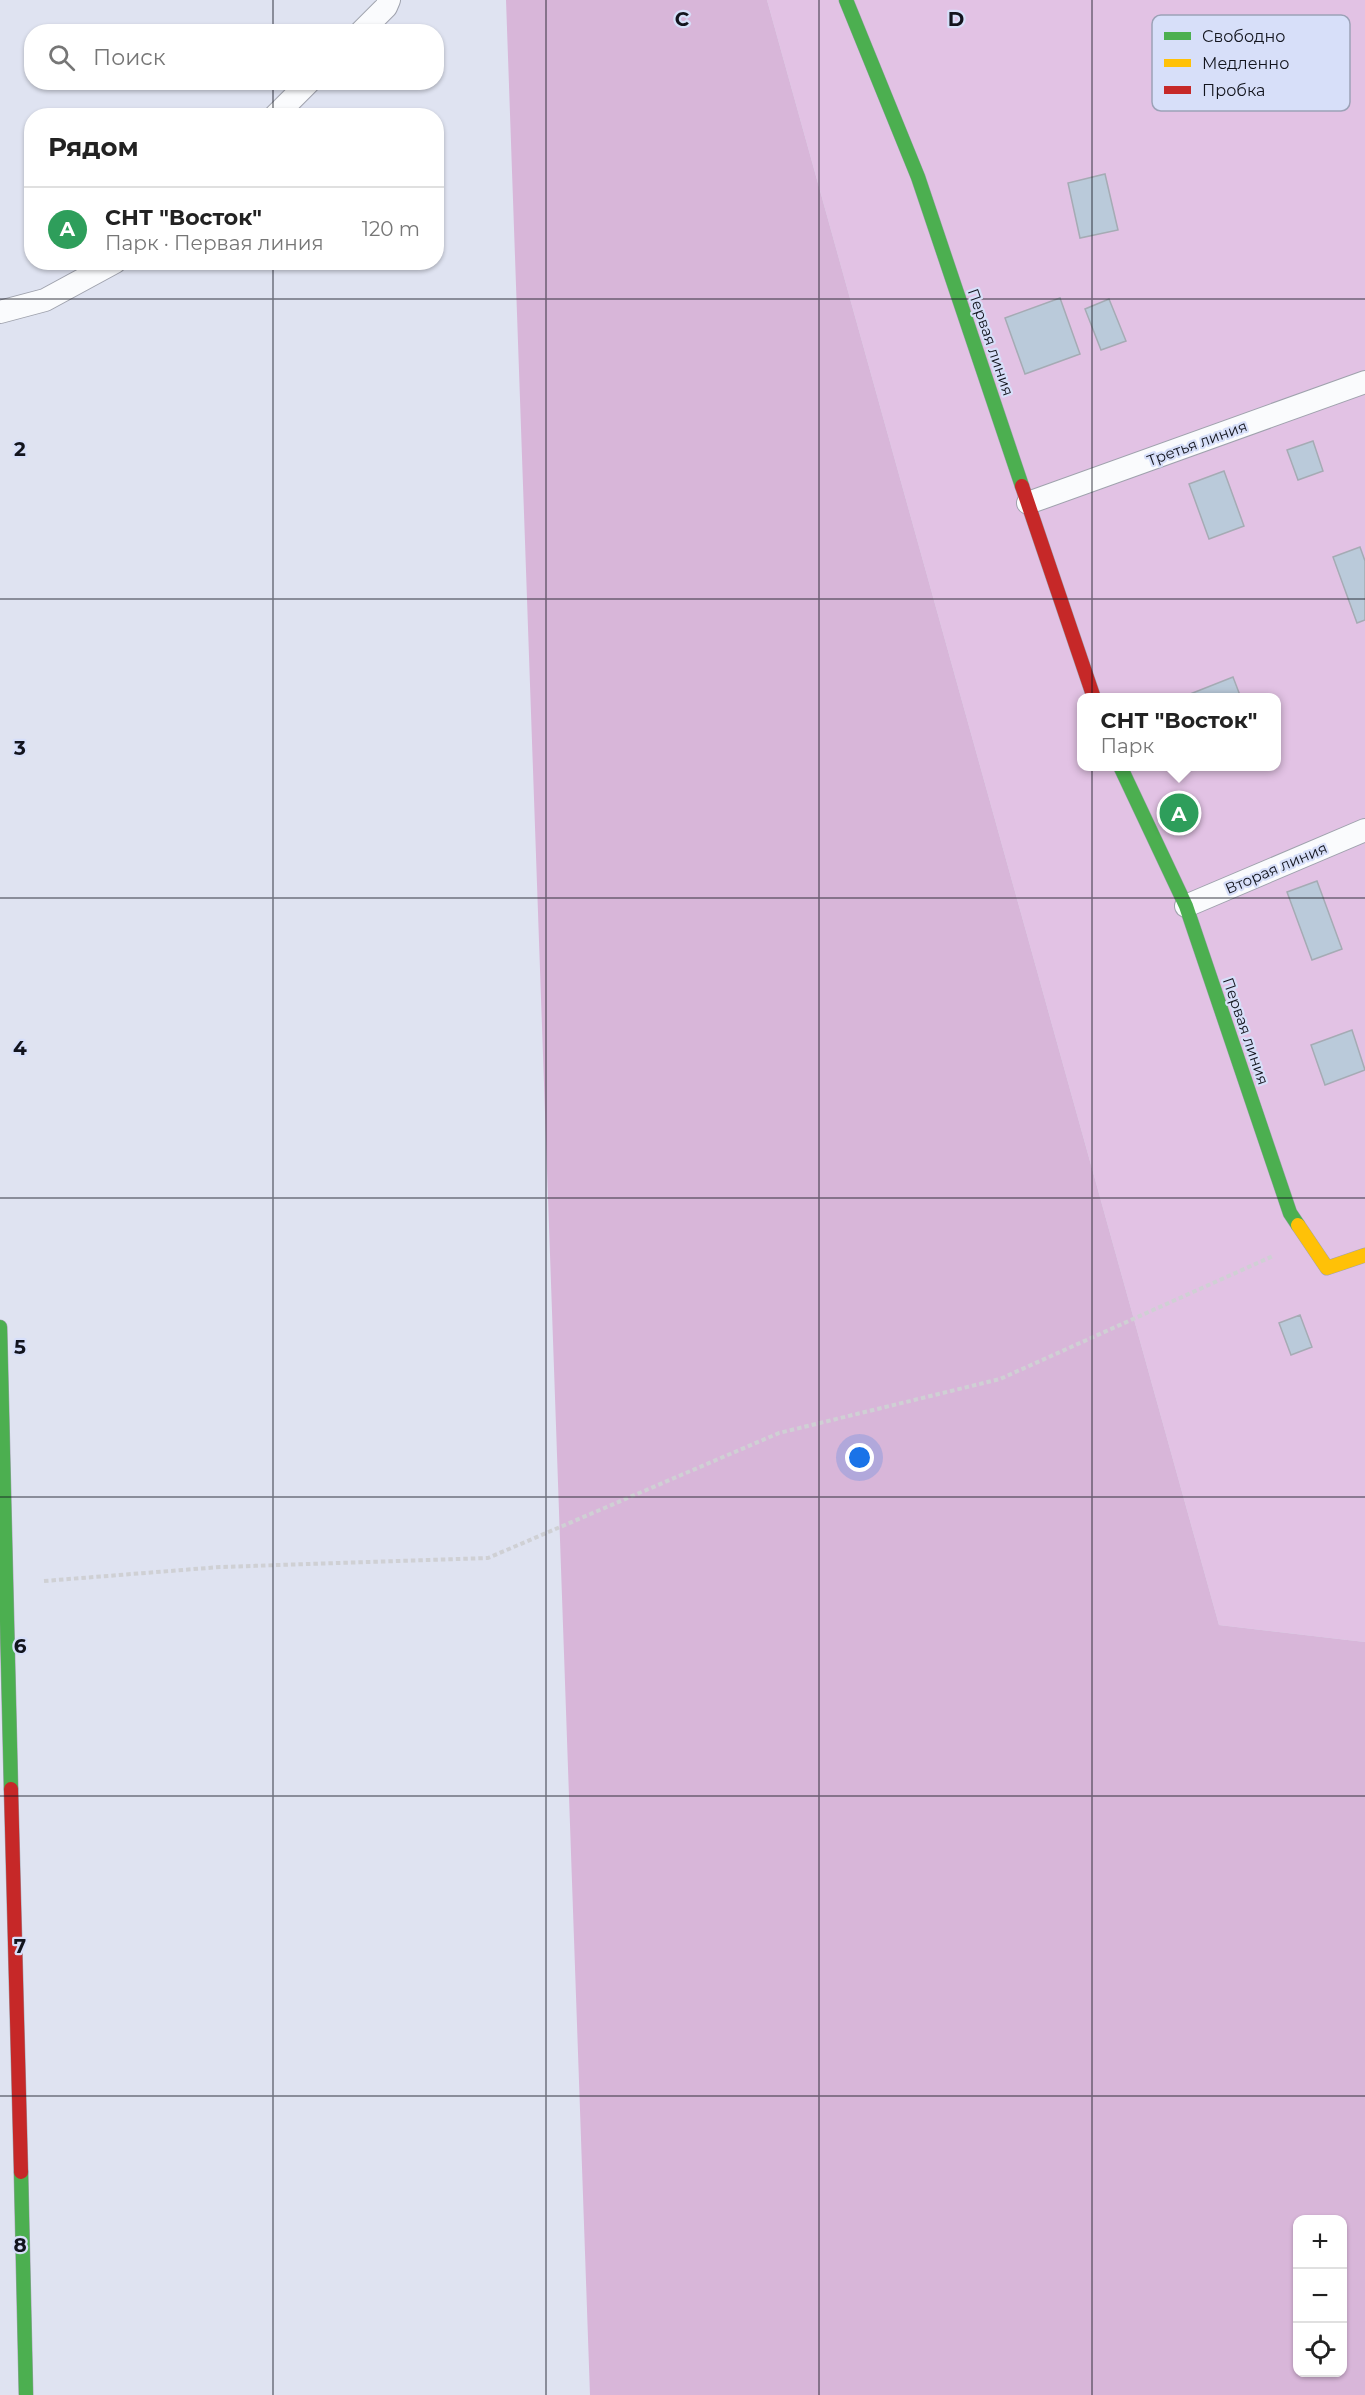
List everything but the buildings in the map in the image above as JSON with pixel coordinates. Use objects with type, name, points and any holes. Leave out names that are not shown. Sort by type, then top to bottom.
[{"type":"street","name":"Первая линия","points":[[846,0],[918,177],[1092,693]]},
{"type":"street","name":"Первая линия","points":[[1122,771],[1186,906],[1290,1213],[1327,1268],[1365,1255]]},
{"type":"street","points":[[0,1327],[3,1528],[7,1584],[26,2395]]},
{"type":"lane","points":[[369,24],[386,7],[389,0]]},
{"type":"lane","points":[[283,108],[301,90]]},
{"type":"lane","points":[[0,312],[45,300],[100,270]]},
{"type":"lane","name":"Третья линия","points":[[1028,503],[1365,382]]},
{"type":"lane","name":"Вторая линия","points":[[1186,906],[1365,830]]},
{"type":"path","points":[[7,1584],[220,1567],[488,1558],[779,1433],[1000,1379],[1308,1240]]},
{"type":"shaded area","points":[[506,0],[767,0],[1219,1625],[1365,1642],[1365,2395],[590,2395]]},
{"type":"shaded area","points":[[767,0],[1365,0],[1365,1642],[1219,1625]]},
{"type":"traffic: fast","points":[[846,0],[918,177],[1022,486]]},
{"type":"traffic: fast","points":[[1122,771],[1186,906],[1290,1213],[1298,1225]]},
{"type":"traffic: fast","points":[[0,1327],[11,1789]]},
{"type":"traffic: fast","points":[[21,2172],[26,2395]]},
{"type":"traffic: slow","points":[[1298,1225],[1327,1268],[1365,1255]]},
{"type":"traffic: jam","points":[[1022,486],[1092,693]]},
{"type":"traffic: jam","points":[[11,1789],[21,2172]]},
{"type":"place","name":"СНТ \"Восток\"","points":[[1179,813]]}]
